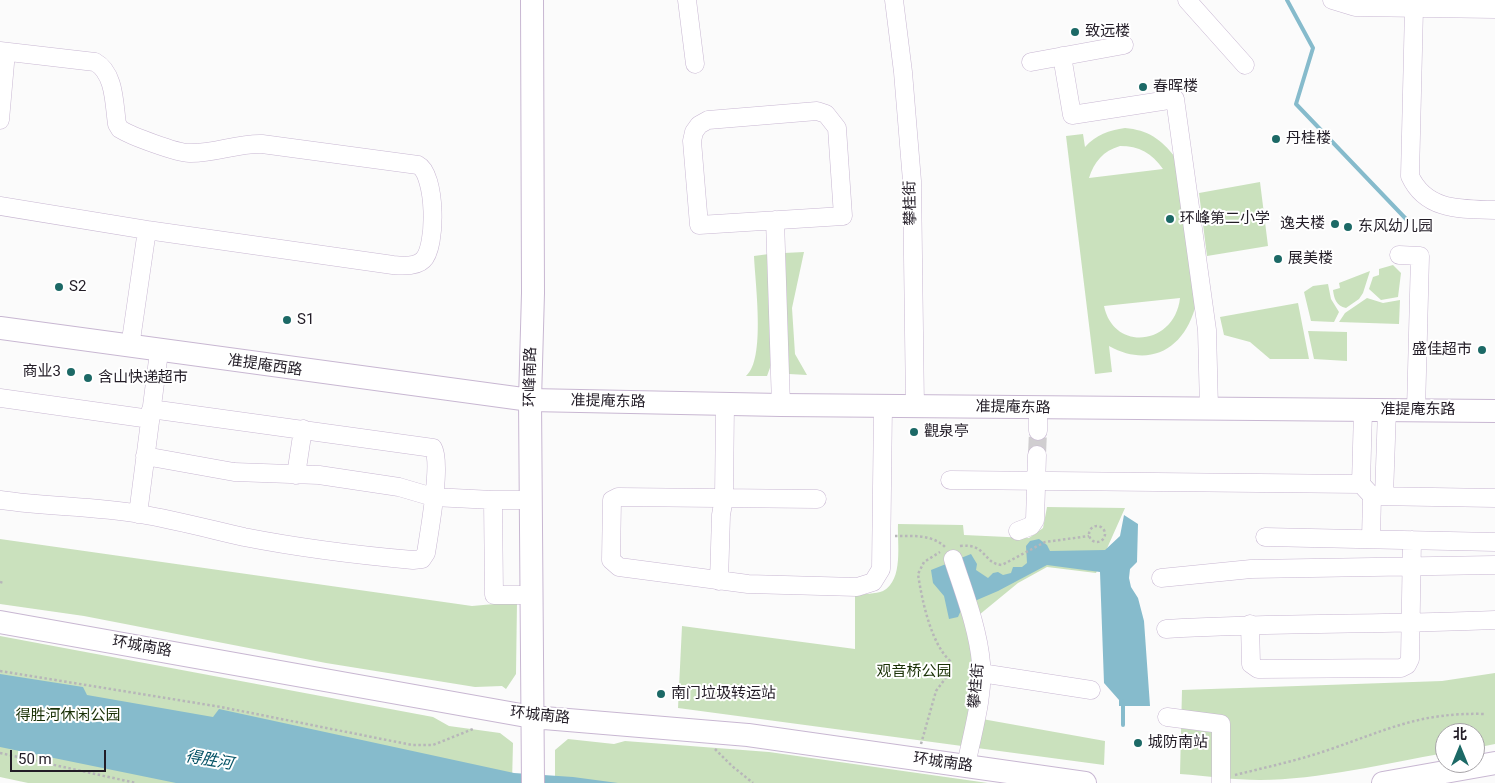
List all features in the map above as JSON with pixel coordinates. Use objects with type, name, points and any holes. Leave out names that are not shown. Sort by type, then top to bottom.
[{"type":"main road","name":"环峰南路","points":[[532,0],[533,293],[530,400],[533,783]]},
{"type":"main road","name":"准提庵西路","points":[[0,328],[159,352],[530,400]]},
{"type":"main road","name":"准提庵东路","points":[[530,400],[915,407],[1495,411]]},
{"type":"main road","name":"环城南路","points":[[0,622],[532,717],[748,735],[1085,783]]},
{"type":"main road","points":[[1382,783],[1495,764]]},
{"type":"street","points":[[687,0],[695,64]]},
{"type":"street","name":"攀桂街","points":[[894,0],[904,72],[912,181],[915,407]]},
{"type":"street","points":[[1187,0],[1244,65]]},
{"type":"street","points":[[1332,0],[1355,7],[1495,9]]},
{"type":"street","points":[[1414,8],[1410,176],[1414,184],[1424,195],[1440,206],[1453,209],[1495,210]]},
{"type":"street","points":[[1031,62],[1124,45]]},
{"type":"street","points":[[0,120],[3,51],[95,62],[102,66],[110,84],[117,124],[120,129],[182,152],[194,153],[240,144],[262,144],[418,165],[426,172],[431,185],[430,245],[428,254],[421,262],[393,265],[147,230],[0,206]]},
{"type":"street","points":[[1062,56],[1072,114],[1175,99],[1208,330],[1209,408]]},
{"type":"street","points":[[817,111],[832,119],[837,128],[843,216],[775,220],[698,225],[692,141],[694,132],[699,125],[717,118],[817,111]]},
{"type":"street","points":[[775,220],[781,405]]},
{"type":"street","points":[[130,347],[147,230]]},
{"type":"street","points":[[1399,255],[1420,256],[1416,410]]},
{"type":"street","points":[[138,514],[159,352]]},
{"type":"street","points":[[0,398],[303,429],[433,448],[436,456],[426,553],[422,559],[413,560],[346,554],[244,537],[138,514],[78,506],[27,504],[0,500]]},
{"type":"street","points":[[719,581],[721,515],[724,498],[725,404]]},
{"type":"street","points":[[818,499],[618,498],[612,500],[611,560],[619,567],[748,584],[856,587],[873,582],[881,569],[883,406]]},
{"type":"street","points":[[1038,408],[1038,431]]},
{"type":"street","points":[[1362,410],[1373,492]]},
{"type":"street","points":[[1371,539],[1373,492],[1387,410]]},
{"type":"street","points":[[296,475],[303,429]]},
{"type":"street","points":[[1018,531],[1031,526],[1035,520],[1037,455]]},
{"type":"street","points":[[145,456],[234,472],[353,479],[400,487],[433,497],[531,500]]},
{"type":"street","points":[[950,480],[1373,492],[1495,498]]},
{"type":"street","points":[[493,500],[494,595],[532,595]]},
{"type":"street","points":[[1265,537],[1495,542]]},
{"type":"street","points":[[1250,624],[1252,664],[1258,669],[1401,668],[1408,665],[1410,660],[1412,540]]},
{"type":"street","name":"攀桂街","points":[[950,554],[969,606],[979,651],[981,673],[980,691],[966,766]]},
{"type":"street","points":[[1160,578],[1252,569],[1495,565]]},
{"type":"street","points":[[1166,629],[1250,624],[1410,624],[1495,620]]},
{"type":"street","points":[[981,673],[1091,690]]},
{"type":"street","points":[[1167,717],[1221,724],[1221,780]]},
{"type":"path","points":[[916,759],[936,691],[951,671],[950,661],[942,653],[935,641],[918,574],[924,562],[950,554],[965,546],[981,550],[991,562],[1002,565],[1008,564],[1045,542],[1089,536],[1097,542],[1103,538],[1104,532],[1096,526],[1090,529],[1089,536]]},
{"type":"path","points":[[881,535],[928,537],[940,542],[950,554]]},
{"type":"path","points":[[0,671],[221,707],[412,745],[432,745],[472,729]]},
{"type":"path","points":[[1221,780],[1313,755],[1410,720],[1452,714],[1486,714]]},
{"type":"path","points":[[714,748],[753,783]]},
{"type":"path","points":[[0,753],[136,783]]},
{"type":"green space","points":[[1119,129],[1133,129],[1153,136],[1165,145],[1175,157],[1195,308],[1190,323],[1173,344],[1151,355],[1124,352],[1109,346],[1112,372],[1095,374],[1066,136],[1083,134],[1085,147],[1098,136]],"holes":[[[1120,146],[1139,149],[1150,155],[1163,169],[1089,178],[1100,158]],[[1180,298],[1176,314],[1167,326],[1156,334],[1144,337],[1131,337],[1119,331],[1110,321],[1104,306]]]},
{"type":"green space","points":[[1260,182],[1268,246],[1207,256],[1199,193]]},
{"type":"green space","points":[[804,252],[792,308],[795,354],[807,375],[789,374],[784,253]]},
{"type":"green space","points":[[769,254],[771,365],[767,376],[746,376],[752,367],[758,338],[754,256]]},
{"type":"green space","points":[[1393,265],[1401,273],[1398,297],[1381,300],[1369,289],[1373,277],[1379,275],[1379,269]]},
{"type":"green space","points":[[1370,271],[1363,293],[1359,299],[1346,308],[1338,304],[1333,290],[1340,288],[1339,283]]},
{"type":"green space","points":[[1328,284],[1331,299],[1339,312],[1334,322],[1311,321],[1304,292],[1313,286]]},
{"type":"green space","points":[[1367,298],[1383,303],[1400,300],[1399,324],[1339,322],[1345,313]]},
{"type":"green space","points":[[1298,303],[1309,359],[1270,359],[1250,342],[1224,335],[1220,317]]},
{"type":"green space","points":[[1308,331],[1347,332],[1347,361],[1314,359]]},
{"type":"green space","name":"观音桥公园","points":[[1047,507],[1125,508],[1096,573],[1047,567],[1018,583],[968,624],[979,663],[971,717],[1105,741],[1104,765],[678,708],[682,626],[855,649],[855,595],[883,591],[890,586],[897,570],[898,524],[963,525],[964,535],[1029,538],[1043,528]]},
{"type":"green space","points":[[0,539],[472,606],[517,602],[516,674],[506,689],[502,686],[475,687],[326,663],[84,616],[0,604]]},
{"type":"green space","name":"得胜河休闲公园","points":[[0,636],[433,717],[449,726],[500,733],[513,743],[512,783],[28,783],[0,777]]},
{"type":"green space","points":[[1495,673],[1495,744],[1485,746],[1485,723],[1435,723],[1435,755],[1329,774],[1282,779],[1230,779],[1180,774],[1182,690],[1442,681]]},
{"type":"green space","points":[[568,739],[614,744],[625,741],[769,752],[988,783],[555,783],[555,750]]},
{"type":"water","points":[[1124,515],[1138,524],[1137,562],[1130,569],[1129,578],[1131,587],[1138,598],[1144,621],[1150,706],[1119,706],[1119,700],[1104,683],[1100,572],[1047,565],[998,591],[963,606],[958,617],[949,619],[944,596],[933,583],[931,570],[971,554],[977,564],[976,570],[988,578],[993,573],[998,572],[1003,575],[1011,573],[1013,567],[1022,567],[1027,563],[1026,546],[1030,541],[1039,539],[1047,545],[1050,551],[1105,550],[1120,536]]},
{"type":"water","name":"得胜河","points":[[0,674],[83,687],[87,695],[213,717],[219,709],[514,773],[573,777],[618,783],[176,783],[0,747]]},
{"type":"waterway","points":[[1287,0],[1313,48],[1296,104],[1407,220]]},
{"type":"waterway","points":[[1123,701],[1123,725]]},
{"type":"tunnel","points":[[1037,455],[1038,431]]},
{"type":"place","name":"致远楼","points":[[1075,32]]},
{"type":"place","name":"春晖楼","points":[[1143,87]]},
{"type":"place","name":"丹桂楼","points":[[1276,139]]},
{"type":"place","name":"环峰第二小学","points":[[1170,219]]},
{"type":"place","name":"逸夫楼","points":[[1335,224]]},
{"type":"place","name":"东风幼儿园","points":[[1348,227]]},
{"type":"place","name":"展美楼","points":[[1278,259]]},
{"type":"place","name":"S2","points":[[59,287]]},
{"type":"place","name":"S1","points":[[287,320]]},
{"type":"place","name":"盛佳超市","points":[[1482,350]]},
{"type":"place","name":"商业3","points":[[71,372]]},
{"type":"place","name":"含山快递超市","points":[[88,378]]},
{"type":"place","name":"觀泉亭","points":[[914,432]]},
{"type":"place","name":"南门垃圾转运站","points":[[661,694]]},
{"type":"place","name":"城防南站","points":[[1138,743]]}]
